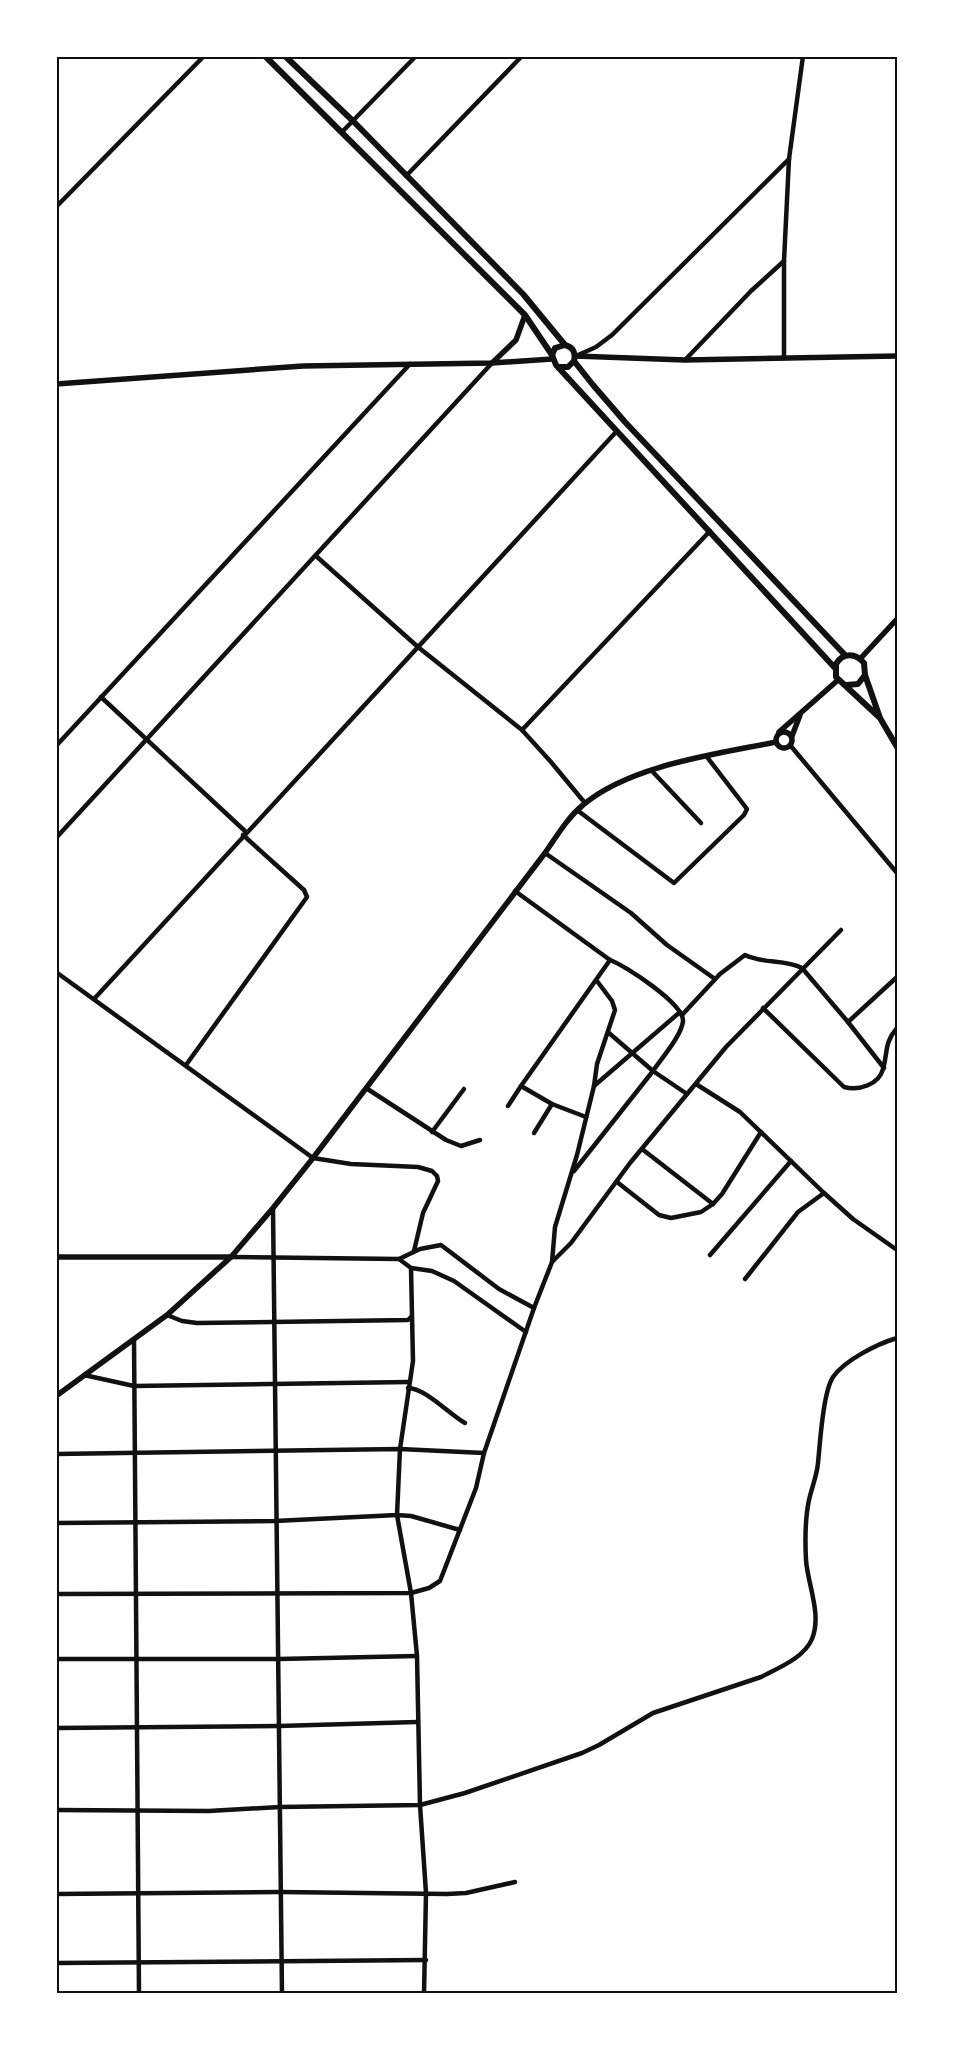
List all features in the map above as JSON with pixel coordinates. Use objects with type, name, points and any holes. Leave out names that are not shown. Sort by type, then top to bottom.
[{"type":"main road","points":[[265,56],[525,315],[559,367],[616,432],[710,531],[834,668],[838,680],[847,686],[880,718]]},
{"type":"main road","points":[[285,56],[354,122],[523,294],[565,345],[572,349],[575,358],[592,385],[625,422],[845,655]]},
{"type":"main road","points":[[552,357],[558,346],[565,345]]},
{"type":"main road","points":[[559,367],[568,367],[575,358]]},
{"type":"main road","points":[[834,668],[838,660],[845,655],[860,658],[864,663],[865,675],[880,718],[897,747]]},
{"type":"main road","points":[[847,686],[858,684],[865,675]]},
{"type":"street","points":[[56,206],[204,56]]},
{"type":"street","points":[[342,132],[354,122],[416,56]]},
{"type":"street","points":[[406,176],[522,56]]},
{"type":"street","points":[[784,358],[784,261],[789,160],[803,56]]},
{"type":"street","points":[[575,358],[596,347],[612,335],[789,160]]},
{"type":"street","points":[[685,360],[784,261]]},
{"type":"street","points":[[56,838],[492,363],[516,340],[525,315]]},
{"type":"street","points":[[575,358],[685,360],[897,356]]},
{"type":"street","points":[[56,384],[303,366],[492,363],[552,357]]},
{"type":"street","points":[[56,746],[411,363]]},
{"type":"street","points":[[94,999],[616,432]]},
{"type":"street","points":[[522,730],[710,531]]},
{"type":"street","points":[[316,556],[418,647],[522,730],[584,803]]},
{"type":"street","points":[[860,658],[897,619]]},
{"type":"street","points":[[802,712],[790,745],[787,748],[780,748],[776,742],[776,736],[779,732],[838,680]]},
{"type":"street","points":[[101,697],[304,890],[306,897],[186,1065]]},
{"type":"street","points":[[779,732],[785,731],[792,736]]},
{"type":"street","points":[[56,1396],[167,1315],[231,1257],[312,1158],[570,818],[584,803],[622,781],[652,770],[776,742]]},
{"type":"street","points":[[790,745],[897,873]]},
{"type":"street","points":[[577,810],[674,883],[744,815],[746,810],[707,757]]},
{"type":"street","points":[[652,770],[702,823]]},
{"type":"street","points":[[545,853],[631,913],[667,945],[715,979]]},
{"type":"street","points":[[515,891],[610,960],[627,969],[665,996],[681,1014],[681,1030],[653,1071],[572,1174]]},
{"type":"street","points":[[552,1262],[571,1243],[642,1149],[726,1047],[841,930]]},
{"type":"street","points":[[594,1086],[681,1014],[715,979],[745,955],[765,962],[791,964],[802,968],[884,1068]]},
{"type":"street","points":[[508,1106],[610,960]]},
{"type":"street","points":[[56,972],[312,1158],[351,1164],[418,1167],[432,1171],[437,1176],[438,1181],[423,1212],[414,1251]]},
{"type":"street","points":[[848,1022],[897,977]]},
{"type":"street","points":[[56,1594],[411,1593],[429,1588],[440,1581],[476,1488],[484,1453],[534,1308],[552,1262],[555,1227],[572,1174],[594,1086],[597,1064],[615,1007],[597,981]]},
{"type":"street","points":[[763,1008],[844,1087],[860,1089],[875,1079],[884,1068],[888,1041],[897,1028]]},
{"type":"street","points":[[608,1033],[653,1071],[687,1094]]},
{"type":"street","points":[[696,1084],[740,1112],[853,1219],[897,1250]]},
{"type":"street","points":[[521,1086],[552,1104],[586,1117]]},
{"type":"street","points":[[366,1088],[446,1140],[461,1146],[480,1140]]},
{"type":"street","points":[[432,1132],[464,1089]]},
{"type":"street","points":[[534,1133],[552,1104]]},
{"type":"street","points":[[617,1182],[659,1215],[671,1218],[702,1212],[713,1204],[733,1179],[761,1132]]},
{"type":"street","points":[[642,1149],[713,1204]]},
{"type":"street","points":[[710,1255],[791,1161]]},
{"type":"street","points":[[745,1278],[798,1212],[824,1193]]},
{"type":"street","points":[[273,1208],[275,1522],[280,1659],[282,1994]]},
{"type":"street","points":[[56,1257],[399,1259],[414,1251],[441,1245],[499,1289],[534,1308]]},
{"type":"street","points":[[399,1259],[411,1268],[432,1271],[454,1281],[526,1332]]},
{"type":"street","points":[[411,1268],[412,1361],[400,1449],[397,1515],[411,1593],[417,1656],[420,1805],[426,1894],[424,1994]]},
{"type":"street","points":[[167,1315],[197,1323],[408,1320],[411,1317]]},
{"type":"street","points":[[56,1810],[209,1811],[280,1807],[420,1805],[465,1793],[582,1753],[653,1713],[761,1677],[796,1657],[808,1647],[813,1633],[815,1618],[814,1602],[807,1568],[806,1531],[809,1502],[818,1465],[819,1438],[828,1387],[833,1377],[855,1358],[897,1338]]},
{"type":"street","points":[[134,1339],[139,1994]]},
{"type":"street","points":[[84,1374],[134,1386],[408,1385],[421,1391],[465,1423]]},
{"type":"street","points":[[56,1454],[400,1449],[484,1453]]},
{"type":"street","points":[[56,1522],[275,1522],[397,1515],[411,1516],[460,1530]]},
{"type":"street","points":[[56,1659],[280,1659],[417,1656]]},
{"type":"street","points":[[56,1728],[279,1726],[417,1722]]},
{"type":"street","points":[[56,1894],[466,1893],[514,1882]]},
{"type":"street","points":[[56,1963],[426,1960]]}]
